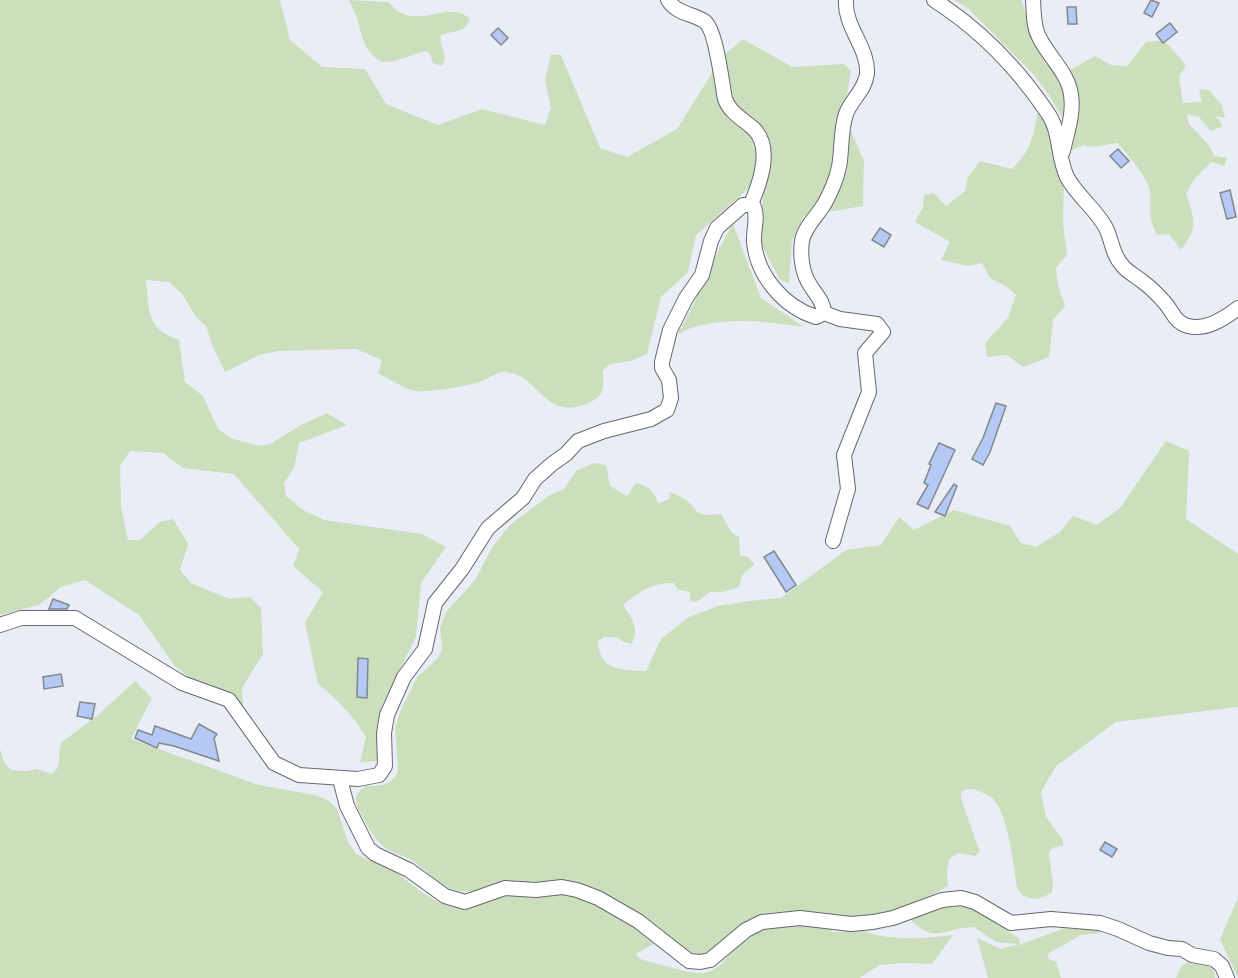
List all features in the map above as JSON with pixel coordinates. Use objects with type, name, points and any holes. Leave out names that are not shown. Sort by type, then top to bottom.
[{"type":"street","points":[[668,0],[682,13],[706,22],[709,26],[714,36],[728,107],[760,137],[763,150],[761,182],[751,204]]},
{"type":"street","points":[[824,313],[822,303],[809,285],[805,274],[802,241],[806,230],[823,207],[838,176],[842,160],[846,116],[861,92],[867,75],[865,58],[848,20],[846,0]]},
{"type":"street","points":[[934,0],[971,25],[1015,71],[1048,113],[1071,183],[1105,225],[1119,262],[1126,270],[1159,296],[1181,323],[1193,327],[1207,325],[1225,318],[1238,308]]},
{"type":"street","points":[[1033,0],[1034,24],[1038,37],[1063,75],[1071,92],[1072,110],[1062,156]]},
{"type":"street","points":[[751,204],[756,211],[755,248],[760,266],[769,282],[781,295],[803,311],[816,317],[824,313],[840,319],[877,324],[883,332],[865,353],[869,392],[844,455],[848,489],[833,541]]},
{"type":"street","points":[[0,625],[21,618],[75,618],[182,682],[229,700],[274,763],[299,775],[340,779],[372,778],[380,775],[384,770],[384,733],[387,715],[404,677],[425,649],[435,603],[462,569],[488,528],[523,498],[535,479],[578,441],[604,431],[651,419],[667,410],[671,398],[669,380],[662,368],[662,362],[672,324],[702,275],[717,228],[739,207],[751,204]]},
{"type":"street","points":[[340,779],[347,806],[368,848],[375,854],[409,870],[445,896],[465,902],[505,888],[536,890],[562,887],[577,890],[598,898],[638,921],[682,957],[693,962],[710,960],[746,930],[762,922],[800,918],[851,924],[873,922],[957,897],[970,900],[1011,923],[1051,919],[1100,923],[1118,928],[1149,943],[1182,949],[1192,955],[1214,959],[1222,966],[1227,978]]},
{"type":"green space","points":[[0,0],[280,0],[290,40],[322,67],[365,69],[386,104],[438,125],[482,109],[545,125],[551,108],[545,80],[551,54],[561,55],[600,148],[627,157],[677,129],[722,57],[743,39],[792,67],[843,64],[851,70],[844,115],[864,161],[863,206],[804,216],[792,241],[789,283],[780,280],[758,238],[770,148],[759,140],[758,167],[749,188],[696,235],[688,272],[661,297],[647,354],[631,361],[610,364],[603,370],[601,394],[588,403],[573,407],[561,407],[551,402],[526,380],[516,374],[504,372],[466,385],[415,391],[378,373],[382,360],[356,349],[278,351],[259,355],[225,372],[206,326],[196,317],[182,294],[169,282],[146,280],[151,318],[160,330],[179,340],[185,382],[203,396],[218,429],[233,439],[261,446],[270,444],[301,425],[327,413],[347,425],[299,443],[294,468],[284,483],[286,496],[303,510],[324,520],[422,534],[446,547],[421,583],[416,637],[381,707],[378,761],[360,762],[366,737],[344,708],[318,684],[305,623],[323,592],[293,566],[299,549],[234,474],[183,468],[163,453],[130,451],[120,466],[121,507],[128,540],[140,540],[160,522],[173,519],[188,544],[180,570],[191,583],[229,599],[250,597],[261,608],[263,654],[242,688],[243,705],[190,678],[175,666],[139,615],[85,580],[61,587],[39,605],[0,615]]},
{"type":"green space","points":[[349,0],[388,2],[408,16],[454,12],[470,19],[462,29],[441,35],[445,58],[442,66],[433,63],[430,54],[426,51],[382,62],[366,45]]},
{"type":"green space","points":[[954,0],[1021,0],[1045,64],[1072,69],[1095,56],[1111,65],[1127,66],[1146,42],[1164,40],[1186,65],[1179,77],[1183,103],[1202,102],[1199,89],[1209,90],[1222,105],[1225,118],[1216,116],[1223,126],[1211,131],[1199,117],[1187,114],[1189,124],[1209,145],[1214,156],[1227,158],[1224,166],[1211,162],[1192,182],[1186,194],[1193,224],[1190,236],[1181,250],[1169,234],[1157,235],[1151,218],[1148,186],[1137,166],[1118,143],[1084,145],[1072,150],[1064,140],[1063,119],[1034,75],[969,9]]},
{"type":"green space","points":[[1038,110],[1052,133],[1056,163],[1064,189],[1063,224],[1067,255],[1056,268],[1058,285],[1065,306],[1053,320],[1049,357],[1023,367],[1007,355],[987,357],[985,343],[1008,318],[1016,295],[990,278],[982,263],[968,266],[941,260],[950,242],[915,222],[923,207],[924,195],[934,193],[946,206],[965,191],[968,177],[980,161],[1012,169],[1031,142]]},
{"type":"green space","points":[[733,224],[761,298],[804,327],[740,321],[707,324],[678,334]]},
{"type":"green space","points":[[1166,441],[1189,451],[1186,519],[1238,554],[1238,707],[1116,722],[1056,766],[1041,792],[1046,817],[1063,840],[1063,846],[1050,850],[1053,883],[1052,892],[1047,895],[1033,899],[1020,893],[1017,888],[1006,827],[998,805],[988,795],[968,789],[961,792],[962,802],[980,852],[975,856],[958,853],[949,859],[948,886],[900,912],[877,917],[750,921],[710,952],[696,956],[594,890],[468,892],[458,891],[444,885],[413,861],[384,847],[360,812],[356,801],[359,792],[366,786],[389,782],[398,771],[395,728],[417,677],[437,659],[442,649],[440,628],[446,612],[475,580],[493,546],[511,524],[550,495],[564,489],[576,471],[594,463],[606,465],[610,486],[627,496],[636,483],[651,490],[658,504],[670,498],[669,492],[685,499],[697,512],[705,515],[721,514],[732,533],[739,537],[740,556],[747,556],[755,564],[742,575],[739,587],[722,592],[710,592],[696,602],[690,601],[690,592],[677,589],[674,583],[667,583],[646,589],[623,605],[634,624],[634,639],[631,644],[619,638],[605,637],[598,641],[599,651],[607,663],[613,667],[646,671],[661,639],[689,617],[718,606],[781,598],[846,550],[881,545],[899,517],[914,530],[954,510],[1010,526],[1021,543],[1036,547],[1060,532],[1073,516],[1097,525],[1120,508]]},
{"type":"green space","points":[[135,681],[152,698],[131,739],[259,785],[315,795],[328,800],[337,809],[348,842],[356,854],[397,873],[424,894],[449,906],[478,905],[495,896],[506,894],[563,893],[578,896],[594,902],[654,938],[655,943],[636,954],[640,959],[697,973],[716,968],[744,938],[753,932],[774,926],[797,925],[830,928],[832,932],[843,932],[848,927],[852,927],[876,935],[895,938],[953,935],[932,964],[879,965],[860,978],[0,978],[0,749],[4,762],[11,770],[37,769],[51,774],[59,764],[62,742],[98,715]]},
{"type":"green space","points":[[1238,898],[1238,978],[1220,939]]},
{"type":"green space","points":[[954,903],[969,906],[1020,939],[1019,945],[1062,929],[1082,927],[1100,929],[1101,933],[1081,935],[1049,953],[1047,958],[1056,962],[1061,978],[988,978],[977,938],[1001,949],[1018,944],[996,942],[974,927],[932,933],[917,926],[908,917]]},
{"type":"green space","points":[[1190,961],[1208,964],[1214,971],[1215,978],[1176,978],[1181,966]]},
{"type":"building","points":[[1151,0],[1159,3],[1152,17],[1144,13]]},
{"type":"building","points":[[1067,7],[1076,7],[1077,24],[1068,24]]},
{"type":"building","points":[[1170,23],[1177,32],[1163,43],[1156,34]]},
{"type":"building","points":[[498,28],[508,38],[501,45],[491,35]]},
{"type":"building","points":[[1118,149],[1129,161],[1121,168],[1110,156]]},
{"type":"building","points":[[1230,190],[1236,217],[1227,219],[1220,193]]},
{"type":"building","points":[[880,228],[891,235],[884,247],[872,240]]},
{"type":"building","points":[[996,403],[1006,406],[990,452],[983,465],[972,459],[983,438]]},
{"type":"building","points":[[939,443],[955,450],[928,509],[917,504],[928,485],[924,483],[931,465],[929,464]]},
{"type":"building","points":[[954,484],[957,486],[945,516],[935,512]]},
{"type":"building","points":[[774,551],[796,585],[786,592],[764,557]]},
{"type":"building","points":[[53,599],[69,605],[67,609],[49,609]]},
{"type":"building","points":[[358,658],[368,659],[367,698],[357,697]]},
{"type":"building","points":[[61,674],[63,686],[44,689],[43,677]]},
{"type":"building","points":[[80,702],[95,704],[92,719],[77,716]]},
{"type":"building","points":[[199,724],[217,734],[214,738],[219,761],[174,746],[159,743],[157,748],[135,738],[138,730],[152,735],[155,726],[191,739]]},
{"type":"building","points":[[1105,842],[1117,849],[1112,857],[1100,850]]}]
